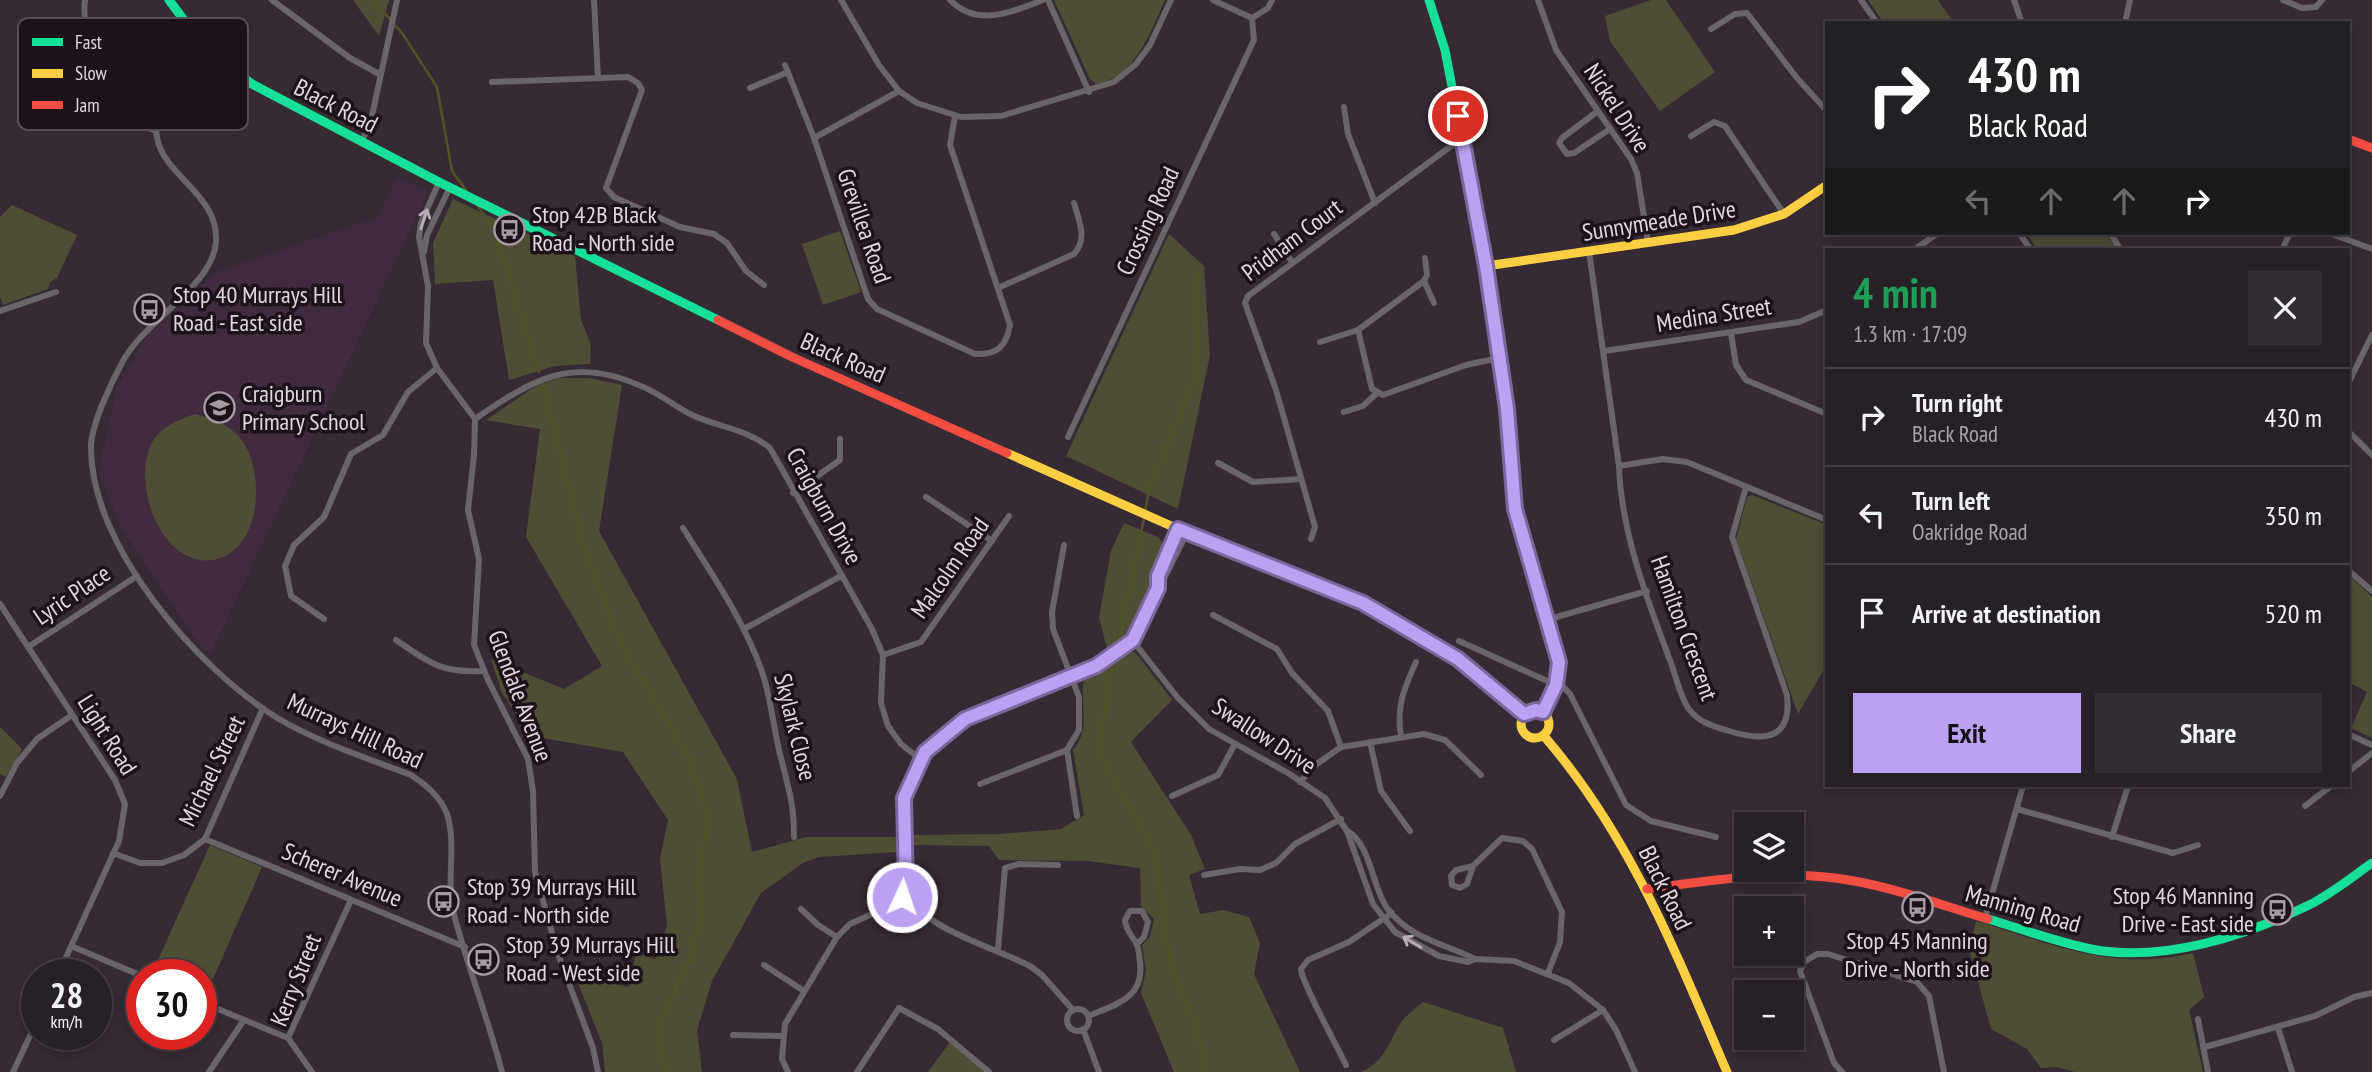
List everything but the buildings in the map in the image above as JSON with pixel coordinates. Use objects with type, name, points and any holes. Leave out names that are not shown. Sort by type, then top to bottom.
[{"type":"main road","name":"Black Road","points":[[169,0],[183,18]]},
{"type":"main road","points":[[1429,0],[1445,50],[1486,266],[1515,509],[1559,662],[1556,682],[1543,712],[1549,727],[1544,736],[1527,737],[1520,723],[1524,714],[1536,710],[1543,712]]},
{"type":"main road","name":"Black Road","points":[[248,81],[439,182],[792,357],[1187,533],[1363,603],[1458,659],[1524,714]]},
{"type":"main road","points":[[2350,140],[2372,148]]},
{"type":"main road","name":"Sunnymeade Drive","points":[[1486,266],[1734,230],[1784,214],[1825,186]]},
{"type":"main road","name":"Black Road","points":[[1544,736],[1572,765],[1606,813],[1647,889],[1727,1072]]},
{"type":"main road","name":"Manning Road","points":[[1647,889],[1770,873],[1816,874],[1856,881],[2092,949],[2149,954],[2210,942],[2277,918],[2311,904],[2372,863]]},
{"type":"street","points":[[85,0],[88,18]]},
{"type":"street","points":[[272,0],[350,58],[379,74]]},
{"type":"street","points":[[362,140],[370,125],[397,0]]},
{"type":"street","points":[[594,0],[598,78]]},
{"type":"street","points":[[841,0],[879,65],[899,91],[917,103],[955,116],[1002,116],[1089,92],[1114,82],[1136,64],[1150,45],[1171,0]]},
{"type":"street","points":[[950,0],[959,9],[976,15],[996,16],[1043,0]]},
{"type":"street","points":[[1048,0],[1089,92]]},
{"type":"street","points":[[1213,0],[1252,18],[1268,8],[1272,0]]},
{"type":"street","name":"Nickel Drive","points":[[1538,0],[1556,50],[1637,173],[1648,242]]},
{"type":"street","points":[[1861,0],[1876,21]]},
{"type":"street","points":[[2014,0],[2021,21]]},
{"type":"street","points":[[2126,21],[2130,0]]},
{"type":"street","points":[[2283,0],[2302,8],[2316,7],[2322,0]]},
{"type":"street","points":[[1711,29],[1735,14],[1747,13],[1797,78],[1825,109]]},
{"type":"street","name":"Crossing Road","points":[[1068,438],[1254,40],[1252,18]]},
{"type":"street","name":"Grevillea Road","points":[[750,88],[787,69],[814,138],[868,299],[877,309],[975,354],[990,355],[1004,345],[1010,326],[950,145],[955,116]]},
{"type":"street","points":[[492,82],[628,77],[638,83],[642,90],[606,188],[614,197],[680,227],[714,234],[727,243],[746,271],[764,285]]},
{"type":"street","points":[[814,138],[899,91]]},
{"type":"street","points":[[1344,107],[1348,134],[1375,203]]},
{"type":"street","points":[[1598,111],[1562,138],[1560,149],[1567,154],[1574,153],[1610,129]]},
{"type":"street","points":[[1691,136],[1714,122],[1725,126],[1784,214]]},
{"type":"street","name":"Murrays Hill Road","points":[[156,131],[163,156],[209,209],[216,243],[205,272],[136,341],[123,361],[91,441],[96,486],[112,530],[148,595],[188,642],[263,708],[311,735],[411,775],[428,786],[440,801],[451,831],[452,908],[502,1072]]},
{"type":"street","name":"Pridham Court","points":[[1311,539],[1315,527],[1276,390],[1245,303],[1248,296],[1292,262],[1462,138]]},
{"type":"street","points":[[439,182],[421,223],[428,286],[426,343],[437,368],[475,419]]},
{"type":"street","points":[[423,257],[428,236],[450,187]]},
{"type":"street","points":[[998,288],[1074,254],[1083,237],[1073,203]]},
{"type":"street","points":[[1274,234],[1292,262]]},
{"type":"street","points":[[1918,248],[1935,235]]},
{"type":"street","points":[[2334,235],[2372,249]]},
{"type":"street","name":"Hamilton Crescent","points":[[1589,251],[1619,466],[1620,491],[1647,591],[1687,707],[1699,720],[1754,739],[1768,738],[1781,729],[1789,711],[1787,695],[1732,537],[1746,487]]},
{"type":"street","points":[[1320,342],[1357,330],[1424,281],[1427,275],[1425,258]]},
{"type":"street","points":[[1424,281],[1434,303]]},
{"type":"street","points":[[0,311],[56,292]]},
{"type":"street","name":"Medina Street","points":[[1604,351],[1799,322],[1825,311]]},
{"type":"street","points":[[1357,330],[1372,389],[1376,394],[1383,395],[1466,365],[1499,358]]},
{"type":"street","points":[[1731,333],[1736,365],[1746,380],[1825,413]]},
{"type":"street","points":[[2350,380],[2372,335]]},
{"type":"street","points":[[324,619],[291,596],[285,566],[294,545],[324,517],[351,454],[383,435],[408,393],[437,368]]},
{"type":"street","name":"Craigburn Drive","points":[[475,419],[522,387],[543,377],[570,372],[618,376],[643,386],[696,417],[755,436],[770,448],[872,629],[883,655],[881,703],[888,726],[901,744],[920,759]]},
{"type":"street","points":[[1344,412],[1363,405],[1376,394]]},
{"type":"street","name":"Glendale Avenue","points":[[475,419],[468,510],[479,559],[474,645],[528,759],[533,791],[536,872],[557,951],[593,1048],[598,1072]]},
{"type":"street","points":[[2350,433],[2372,455]]},
{"type":"street","points":[[793,493],[840,460],[840,439]]},
{"type":"street","points":[[1619,466],[1664,459],[1687,462],[1825,519]]},
{"type":"street","points":[[1218,463],[1253,482],[1301,479]]},
{"type":"street","points":[[926,497],[992,541]]},
{"type":"street","name":"Malcolm Road","points":[[883,655],[921,642],[1009,516]]},
{"type":"street","name":"Skylark Close","points":[[683,528],[744,629],[761,669],[774,713],[780,757],[794,802],[794,837]]},
{"type":"street","points":[[1158,588],[1158,576],[1178,529]]},
{"type":"street","points":[[906,888],[915,887],[919,891],[919,900],[915,904],[907,904],[902,894],[906,888],[904,798],[920,759],[946,732],[965,719],[1096,666],[1133,640],[1158,588],[1166,580],[1187,533]]},
{"type":"street","points":[[980,784],[1068,750],[1075,740],[1081,719],[1079,696],[1053,629],[1052,612],[1064,545]]},
{"type":"street","points":[[2350,572],[2372,592]]},
{"type":"street","name":"Lyric Place","points":[[28,647],[137,576]]},
{"type":"street","points":[[744,629],[841,576]]},
{"type":"street","points":[[1546,620],[1647,591]]},
{"type":"street","name":"Light Road","points":[[0,604],[115,780],[125,804],[113,853],[65,959]]},
{"type":"street","points":[[1213,615],[1277,649],[1292,673],[1328,711],[1341,747]]},
{"type":"street","points":[[396,640],[426,661],[452,673],[484,671]]},
{"type":"street","name":"Swallow Drive","points":[[1133,640],[1178,698],[1209,729],[1325,798],[1348,831],[1362,880],[1383,919],[1407,940],[1431,953],[1468,962],[1475,959]]},
{"type":"street","points":[[1459,641],[1556,682],[1570,694],[1626,805],[1651,821],[1716,837]]},
{"type":"street","points":[[1401,736],[1398,715],[1400,698],[1416,662]]},
{"type":"street","name":"Michael Street","points":[[113,853],[140,863],[162,863],[184,855],[205,839],[263,708]]},
{"type":"street","points":[[0,796],[17,763],[37,739],[72,715]]},
{"type":"street","points":[[1300,782],[1314,766],[1341,747],[1424,734],[1445,740],[1480,775]]},
{"type":"street","points":[[2350,735],[2372,745]]},
{"type":"street","points":[[1370,742],[1381,791],[1410,831]]},
{"type":"street","points":[[1172,796],[1218,775],[1235,744]]},
{"type":"street","points":[[1068,750],[1077,816]]},
{"type":"street","points":[[2350,770],[2372,754]]},
{"type":"street","points":[[1985,918],[2024,787]]},
{"type":"street","points":[[2112,837],[2128,787]]},
{"type":"street","points":[[2305,806],[2330,787]]},
{"type":"street","points":[[2017,809],[2173,853],[2198,845]]},
{"type":"street","points":[[1204,876],[1240,869],[1259,870],[1276,863],[1295,844],[1341,819]]},
{"type":"street","name":"Swallow Drive","points":[[1348,831],[1357,839],[1379,895],[1392,913],[1421,938],[1475,959],[1514,961],[1569,983],[1603,1010],[1616,1030],[1635,1072]]},
{"type":"street","points":[[1473,866],[1502,838],[1523,841],[1532,849],[1562,912],[1560,942],[1548,973]]},
{"type":"street","name":"Scherer Avenue","points":[[205,839],[465,947]]},
{"type":"street","points":[[998,948],[1005,868],[1019,864],[1058,864]]},
{"type":"street","name":"Kerry Street","points":[[312,1072],[288,1038],[351,900]]},
{"type":"street","points":[[788,1072],[782,1059],[785,1024],[837,937],[850,924],[903,900]]},
{"type":"street","points":[[915,904],[921,914],[937,923],[998,948],[1042,975],[1073,1010]]},
{"type":"street","points":[[801,909],[818,925],[837,937]]},
{"type":"street","points":[[1088,1016],[1125,1001],[1138,987],[1141,969],[1137,944],[1128,933],[1125,920],[1130,911],[1135,910],[1142,911],[1148,922],[1144,937],[1137,944]]},
{"type":"street","points":[[1346,1065],[1321,1011],[1302,979],[1301,969],[1308,960],[1349,942],[1392,913]]},
{"type":"street","points":[[71,946],[126,969]]},
{"type":"street","points":[[1804,962],[1817,954],[1828,954],[1917,982],[1929,996],[1944,1072]]},
{"type":"street","points":[[764,965],[804,990]]},
{"type":"street","points":[[1802,966],[1800,971],[1835,1063],[1842,1072]]},
{"type":"street","points":[[2205,1047],[2278,1028],[2315,1016],[2354,997],[2372,993]]},
{"type":"street","points":[[857,1072],[900,1008],[938,1029],[989,1072]]},
{"type":"street","points":[[217,1009],[288,1038]]},
{"type":"street","points":[[1080,1009],[1088,1016],[1088,1022],[1083,1029],[1073,1029],[1068,1025],[1067,1018],[1073,1010],[1080,1009]]},
{"type":"street","points":[[1554,1040],[1603,1010]]},
{"type":"street","points":[[2198,1019],[2208,1072]]},
{"type":"street","points":[[209,1072],[244,1020]]},
{"type":"street","points":[[2278,1028],[2292,1072]]},
{"type":"street","points":[[1083,1029],[1100,1072]]},
{"type":"street","points":[[733,1035],[782,1036]]},
{"type":"street","points":[[13,1072],[23,1050]]},
{"type":"shaded area","name":"Craigburn Primary School","points":[[397,177],[428,192],[210,655],[199,645],[119,524],[99,471],[116,389],[146,337],[218,271],[378,217]]},
{"type":"green space","points":[[353,0],[389,0],[379,36]]},
{"type":"green space","points":[[1054,0],[1165,0],[1147,39],[1131,63],[1110,80],[1096,84],[1090,79]]},
{"type":"green space","points":[[1651,0],[1666,0],[1715,72],[1660,111],[1610,41],[1605,16]]},
{"type":"green space","points":[[1868,0],[1938,0],[1953,21],[1883,21]]},
{"type":"green space","points":[[453,199],[575,256],[581,320],[591,345],[590,364],[555,366],[509,380],[493,280],[435,284],[433,243]]},
{"type":"green space","points":[[12,205],[77,235],[57,278],[50,282],[48,289],[3,305],[0,297],[0,217]]},
{"type":"green space","points":[[840,231],[861,292],[823,305],[802,244]]},
{"type":"green space","points":[[1169,234],[1204,266],[1210,355],[1178,509],[1066,456]]},
{"type":"green space","points":[[2027,235],[2106,235],[2116,248],[2037,248]]},
{"type":"green space","points":[[559,378],[589,378],[622,385],[599,531],[737,779],[752,852],[806,837],[898,837],[898,852],[819,857],[803,863],[761,893],[712,981],[697,1030],[702,1072],[605,1072],[602,1043],[574,973],[628,987],[636,954],[656,959],[667,926],[660,858],[668,820],[623,752],[531,736],[502,693],[491,659],[564,689],[602,666],[526,537],[540,429],[486,420],[536,386]]},
{"type":"green space","points":[[195,414],[231,429],[249,453],[254,470],[255,509],[250,527],[242,542],[229,554],[213,560],[193,558],[176,549],[153,514],[147,492],[145,470],[149,450],[158,434],[171,424]]},
{"type":"green space","points":[[1752,495],[1825,524],[1825,667],[1798,714],[1736,539],[1747,497]]},
{"type":"green space","points":[[1124,523],[1158,537],[1164,544],[1152,586],[1131,632],[1108,653],[1099,617],[1111,551]]},
{"type":"green space","points":[[2350,576],[2372,597],[2372,738],[2351,728],[2367,692],[2350,683]]},
{"type":"green space","points":[[1126,650],[1136,653],[1172,700],[1131,742],[1191,835],[1205,869],[1189,875],[1200,914],[1224,910],[1249,917],[1260,943],[1254,974],[1300,1072],[1174,1072],[1141,993],[1146,971],[1142,945],[1150,937],[1154,919],[1141,906],[1140,868],[1087,861],[999,860],[989,846],[909,845],[909,835],[1001,834],[1061,829],[1084,815],[1073,750],[1079,741],[1084,722],[1083,684],[1086,675],[1112,662]]},
{"type":"green space","points":[[0,727],[22,749],[6,777],[0,774]]},
{"type":"green space","points":[[210,845],[262,867],[217,970],[217,959],[158,959]]},
{"type":"green space","points":[[1976,921],[2057,946],[2109,957],[2163,958],[2193,953],[2204,997],[2189,1010],[2203,1072],[2075,1072],[2057,1067],[2041,1068],[2027,1049],[1991,1029],[1969,949]]},
{"type":"green space","points":[[1423,1002],[1503,1028],[1516,1072],[1361,1072],[1376,1063],[1402,1021]]},
{"type":"green space","points":[[950,1042],[986,1072],[928,1072]]},
{"type":"waterway","points":[[373,0],[402,33],[437,87],[452,171],[468,193]]},
{"type":"waterway","points":[[476,204],[494,228],[539,372]]},
{"type":"waterway","points":[[1145,512],[1149,489],[1196,376],[1199,273]]},
{"type":"waterway","points":[[543,384],[583,544],[618,639],[690,759],[708,819],[697,883],[703,909],[690,959],[662,1018],[657,1038],[666,1072]]},
{"type":"waterway","points":[[1117,649],[1144,518]]},
{"type":"waterway","points":[[1115,655],[1100,738],[1104,762],[1155,852],[1171,967],[1194,1021],[1207,1072]]},
{"type":"traffic: fast","points":[[169,0],[182,18]]},
{"type":"traffic: fast","points":[[1429,0],[1445,50],[1486,266],[1508,416]]},
{"type":"traffic: fast","points":[[248,81],[439,182],[718,320]]},
{"type":"traffic: fast","points":[[1349,597],[1458,659],[1524,714]]},
{"type":"traffic: fast","points":[[1988,919],[2091,949],[2118,952],[2175,949],[2231,936],[2284,916],[2325,896],[2372,863]]},
{"type":"traffic: slow","points":[[1486,266],[1734,230],[1784,214],[1825,186]]},
{"type":"traffic: slow","points":[[1508,416],[1515,509],[1559,662],[1556,685],[1543,712]]},
{"type":"traffic: slow","points":[[1007,453],[1187,533],[1349,597]]},
{"type":"traffic: slow","points":[[1535,710],[1545,714],[1549,724],[1545,734],[1535,738],[1525,734],[1521,724],[1525,714],[1535,710]]},
{"type":"traffic: slow","points":[[1544,736],[1575,774],[1602,814],[1649,897],[1727,1072]]},
{"type":"traffic: jam","points":[[2350,140],[2372,148]]},
{"type":"traffic: jam","points":[[718,320],[792,357],[1007,453]]},
{"type":"traffic: jam","points":[[1647,889],[1777,875],[1828,877],[1888,888],[1988,919]]},
{"type":"place","name":"Stop 42B Black Road - North side","points":[[509,229]]},
{"type":"place","name":"Stop 40 Murrays Hill Road - East side","points":[[150,309]]},
{"type":"place","name":"Craigburn Primary School","points":[[219,408]]},
{"type":"place","name":"Stop 39 Murrays Hill Road - North side","points":[[444,901]]},
{"type":"place","name":"Stop 45 Manning Drive - North side","points":[[1917,907]]},
{"type":"place","name":"Stop 46 Manning Drive - East side","points":[[2277,910]]},
{"type":"place","name":"Stop 39 Murrays Hill Road - West side","points":[[483,959]]},
{"type":"route","points":[[902,897],[906,888],[902,816],[904,798],[925,752],[946,732],[977,712],[1096,666],[1133,640],[1158,588],[1158,576],[1178,529],[1363,603],[1458,659],[1524,714],[1530,710],[1543,712],[1556,685],[1559,662],[1515,509],[1507,409],[1486,266],[1458,116]]}]
